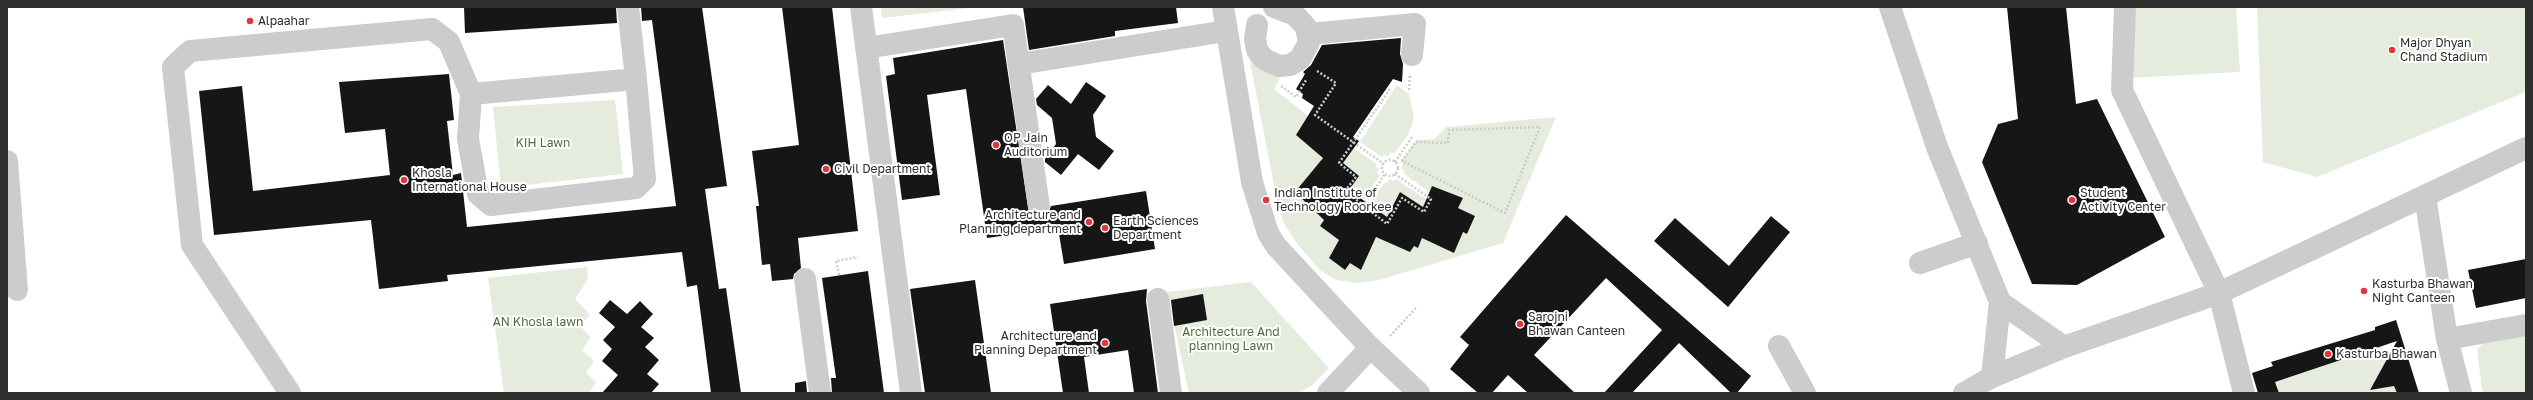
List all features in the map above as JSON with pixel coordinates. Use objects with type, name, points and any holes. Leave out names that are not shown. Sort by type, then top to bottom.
[{"type":"street","points":[[290,393],[192,245],[173,66],[190,51],[432,29],[449,42],[471,94],[468,139],[478,194],[491,204],[636,188],[645,179],[628,7]]},
{"type":"street","points":[[861,7],[911,393]]},
{"type":"street","points":[[1223,7],[1252,182],[1268,232],[1276,246],[1378,344],[1419,393]]},
{"type":"street","points":[[1019,64],[1256,32],[1257,50],[1270,63],[1279,66],[1290,65],[1300,59],[1306,51],[1309,34],[1302,20],[1295,15],[1274,7]]},
{"type":"street","points":[[1890,7],[1937,147],[2000,302],[1992,377]]},
{"type":"street","points":[[2125,7],[2122,90],[2219,293],[2244,393]]},
{"type":"street","points":[[1309,34],[1414,24],[1412,55]]},
{"type":"street","points":[[866,48],[1012,25],[1019,64],[1039,207]]},
{"type":"street","points":[[471,94],[636,79]]},
{"type":"street","points":[[1964,393],[1992,377],[2064,347],[2219,293],[2526,148]]},
{"type":"street","points":[[7,161],[17,290]]},
{"type":"street","points":[[2425,196],[2447,339],[2461,393]]},
{"type":"street","points":[[1920,263],[1977,243]]},
{"type":"street","points":[[805,278],[820,393]]},
{"type":"street","points":[[1158,299],[1172,393]]},
{"type":"street","points":[[2000,302],[2064,347]]},
{"type":"street","points":[[2447,339],[2526,325]]},
{"type":"street","points":[[1328,393],[1378,344]]},
{"type":"street","points":[[1779,346],[1806,393]]},
{"type":"path","points":[[1300,59],[1336,83],[1315,115],[1384,164]]},
{"type":"path","points":[[1390,89],[1355,142],[1339,163],[1356,176],[1345,192],[1387,224],[1402,198],[1424,212],[1431,199],[1395,174]]},
{"type":"path","points":[[1540,127],[1505,213],[1402,161],[1404,158],[1416,142],[1448,143],[1449,130],[1540,127]]},
{"type":"path","points":[[1395,162],[1412,137]]},
{"type":"path","points":[[1400,155],[1404,158]]},
{"type":"path","points":[[1395,162],[1389,161],[1384,164],[1382,169],[1385,174],[1390,176],[1395,174]]},
{"type":"path","points":[[1395,162],[1397,168],[1395,174]]},
{"type":"path","points":[[1363,206],[1385,174]]},
{"type":"path","points":[[839,275],[836,261],[858,257]]},
{"type":"path","points":[[1378,344],[1416,308]]},
{"type":"green space","points":[[881,7],[978,7],[882,18]]},
{"type":"green space","points":[[2126,7],[2236,7],[2240,72],[2130,78]]},
{"type":"green space","name":"Major Dhyan Chand Stadium","points":[[2257,7],[2526,7],[2526,92],[2317,177],[2263,162]]},
{"type":"green space","points":[[1249,56],[1280,78],[1274,89],[1308,116],[1296,135],[1323,158],[1296,192],[1324,220],[1320,226],[1339,240],[1329,258],[1345,270],[1350,263],[1358,230],[1418,248],[1423,237],[1454,252],[1459,242],[1449,237],[1453,228],[1468,234],[1475,216],[1458,208],[1463,198],[1432,186],[1429,192],[1403,173],[1405,171],[1401,168],[1403,164],[1401,162],[1416,140],[1435,139],[1446,127],[1556,117],[1503,243],[1379,280],[1358,283],[1336,280],[1320,270],[1297,244],[1285,225],[1278,206]]},
{"type":"green space","points":[[1397,85],[1409,94],[1414,118],[1408,135],[1394,154],[1391,152],[1388,157],[1384,154],[1382,157],[1360,142]]},
{"type":"green space","name":"KIH Lawn","points":[[615,100],[623,174],[501,188],[493,107]]},
{"type":"green space","points":[[1354,148],[1377,164],[1375,166],[1379,169],[1377,173],[1380,175],[1363,200],[1349,190],[1359,176],[1343,163]]},
{"type":"green space","points":[[1390,179],[1394,181],[1396,179],[1426,199],[1423,207],[1400,192],[1386,218],[1369,205],[1385,182],[1387,183]]},
{"type":"green space","name":"AN Khosla lawn","points":[[587,267],[588,279],[575,299],[590,315],[580,326],[591,337],[582,350],[594,361],[586,373],[596,382],[589,393],[504,393],[488,278]]},
{"type":"green space","name":"Architecture And planning Lawn","points":[[1251,282],[1329,368],[1311,386],[1298,393],[1189,393],[1167,292]]},
{"type":"green space","points":[[2526,335],[2526,393],[2485,393],[2482,390],[2477,349],[2484,343]]},
{"type":"green space","points":[[2381,346],[2391,373],[2376,378],[2375,384],[2394,384],[2397,393],[2279,393],[2275,382]]},
{"type":"building","points":[[464,7],[616,7],[617,23],[465,33]]},
{"type":"building","name":"Khosla International House","points":[[641,7],[702,7],[727,186],[705,189],[719,289],[726,288],[741,393],[711,393],[697,285],[687,287],[682,252],[447,275],[448,281],[379,289],[371,220],[214,235],[199,91],[242,86],[253,191],[390,175],[385,129],[345,133],[339,82],[449,74],[454,120],[447,121],[453,175],[461,173],[467,227],[676,206],[652,20],[642,21]]},
{"type":"building","name":"Civil Department","points":[[782,7],[832,7],[858,231],[798,238],[801,268],[794,274],[793,279],[772,281],[770,264],[762,265],[756,206],[759,206],[752,151],[799,145]]},
{"type":"building","points":[[1023,7],[1176,7],[1178,23],[1115,31],[1115,36],[1029,50]]},
{"type":"building","name":"Student Activity Center","points":[[2007,7],[2066,7],[2076,104],[2097,99],[2165,237],[2077,285],[2032,284],[1982,162],[1998,124],[2018,119]]},
{"type":"building","points":[[1401,38],[1400,54],[1403,64],[1402,82],[1393,79],[1353,137],[1359,141],[1343,163],[1359,176],[1349,190],[1387,217],[1400,192],[1423,207],[1432,186],[1463,198],[1458,208],[1475,216],[1467,234],[1463,232],[1454,253],[1422,238],[1418,248],[1414,246],[1410,252],[1376,237],[1361,270],[1350,263],[1345,270],[1329,258],[1339,240],[1320,226],[1324,220],[1295,192],[1323,158],[1296,135],[1314,106],[1302,98],[1303,94],[1296,89],[1305,74],[1303,72],[1311,65],[1322,45]]},
{"type":"building","name":"OP Jain Auditorium","points":[[1003,40],[1029,214],[1035,219],[1041,219],[1047,217],[1051,206],[1146,191],[1155,249],[1064,264],[1058,228],[987,238],[966,89],[927,95],[940,195],[902,200],[886,76],[895,74],[893,58]]},
{"type":"building","points":[[1086,82],[1106,96],[1093,115],[1096,137],[1114,151],[1099,170],[1078,154],[1061,175],[1045,162],[1045,159],[1056,144],[1052,118],[1037,105],[1036,99],[1048,85],[1071,104]]},
{"type":"building","points":[[1566,215],[1751,376],[1737,393],[1731,393],[1679,343],[1632,393],[1604,393],[1662,330],[1606,278],[1534,355],[1575,393],[1528,393],[1508,375],[1492,393],[1478,393],[1450,369],[1469,345],[1460,337]]},
{"type":"building","points":[[1771,216],[1790,232],[1728,307],[1654,241],[1675,218],[1729,266]]},
{"type":"building","points":[[2526,259],[2526,298],[2476,308],[2468,270]]},
{"type":"building","points":[[868,271],[884,393],[832,393],[831,378],[836,378],[822,278]]},
{"type":"building","points":[[975,280],[991,393],[925,393],[910,289]]},
{"type":"building","name":"Architecture and Planning Department","points":[[1147,289],[1146,301],[1158,393],[1134,393],[1128,350],[1084,357],[1089,393],[1063,393],[1050,304]]},
{"type":"building","points":[[1203,294],[1207,320],[1174,326],[1171,300]]},
{"type":"building","points":[[610,300],[627,314],[640,301],[653,314],[641,327],[654,338],[645,347],[659,360],[647,374],[659,384],[651,393],[602,393],[618,375],[602,361],[612,349],[603,340],[615,327],[599,313]]},
{"type":"building","name":"Kasturba Bhawan","points":[[2396,320],[2419,393],[2397,393],[2394,386],[2370,390],[2397,341],[2275,382],[2279,393],[2258,393],[2252,373],[2273,366],[2271,362],[2375,330],[2375,327]]},
{"type":"building","points":[[806,381],[807,393],[795,393],[795,383]]},
{"type":"place","name":"Alpaahar","points":[[250,21]]},
{"type":"place","name":"Major Dhyan Chand Stadium","points":[[2392,50]]},
{"type":"place","name":"OP Jain Auditorium","points":[[996,145]]},
{"type":"place","name":"Civil Department","points":[[826,169]]},
{"type":"place","name":"Khosla International House","points":[[404,180]]},
{"type":"place","name":"Indian Institute of Technology Roorkee","points":[[1266,200]]},
{"type":"place","name":"Student Activity Center","points":[[2072,200]]},
{"type":"place","name":"Architecture and Planning department","points":[[1089,222]]},
{"type":"place","name":"Earth Sciences Department","points":[[1105,228]]},
{"type":"place","name":"Kasturba Bhawan Night Canteen","points":[[2364,291]]},
{"type":"place","name":"Sarojni Bhawan Canteen","points":[[1520,324]]},
{"type":"place","name":"Architecture and Planning Department","points":[[1105,343]]},
{"type":"place","name":"Kasturba Bhawan","points":[[2328,354]]}]
